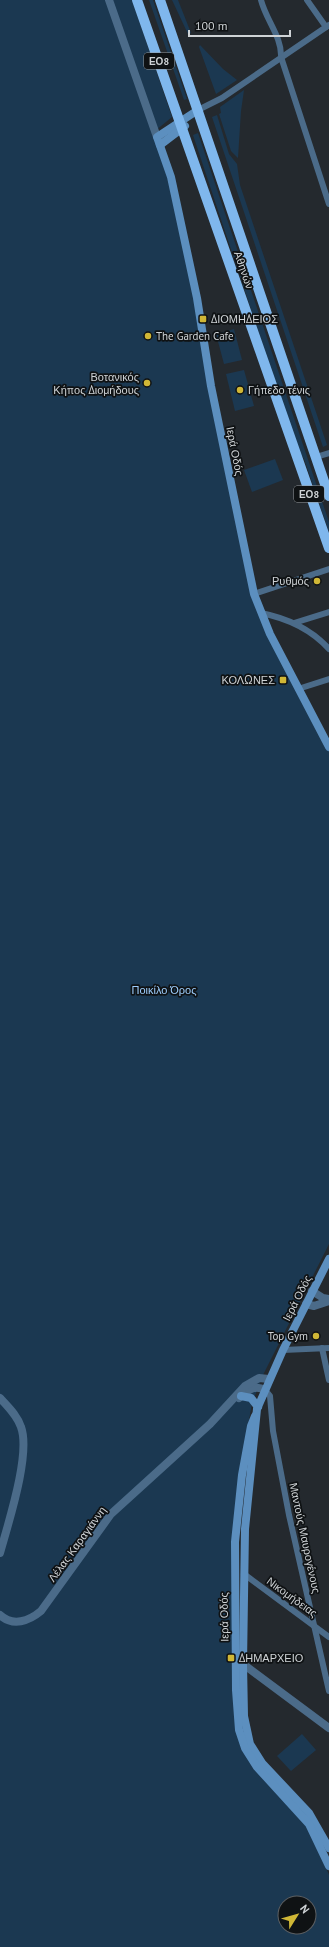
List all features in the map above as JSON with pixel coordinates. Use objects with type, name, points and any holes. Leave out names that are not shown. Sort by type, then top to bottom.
[{"type":"highway","name":"Αθηνών","points":[[137,0],[329,548]]},
{"type":"highway","name":"Αθηνών","points":[[160,0],[329,496]]},
{"type":"main road","points":[[159,141],[181,126],[198,110]]},
{"type":"main road","name":"Ιερά Οδός","points":[[159,141],[171,176],[197,298],[211,386],[254,594],[261,613],[298,689],[329,747]]},
{"type":"main road","name":"Ιερά Οδός","points":[[329,1259],[269,1379],[251,1426],[242,1475],[235,1542],[236,1690],[239,1730],[246,1748],[257,1766],[309,1824],[329,1866]]},
{"type":"main road","points":[[241,1396],[251,1398],[257,1410]]},
{"type":"main road","name":"Ιερά Οδός","points":[[257,1410],[257,1428],[248,1491],[244,1574],[244,1716],[250,1744],[262,1763],[309,1813],[329,1848]]},
{"type":"street","name":"Ιερά Οδός","points":[[109,0],[159,141]]},
{"type":"street","points":[[261,0],[265,14],[281,46],[281,57],[329,204]]},
{"type":"street","points":[[198,110],[222,98],[327,26],[308,0]]},
{"type":"street","points":[[316,457],[329,453]]},
{"type":"street","points":[[254,594],[329,569]]},
{"type":"street","points":[[294,623],[329,612]]},
{"type":"street","points":[[261,613],[279,617],[294,623],[315,635],[329,648]]},
{"type":"street","points":[[298,689],[329,679]]},
{"type":"street","points":[[312,1291],[329,1300]]},
{"type":"street","points":[[306,1304],[314,1306],[329,1300]]},
{"type":"street","points":[[322,1348],[329,1380]]},
{"type":"street","points":[[283,1350],[329,1348]]},
{"type":"street","name":"Λέλας Καραγιάννη","points":[[222,1413],[233,1397],[249,1382],[262,1377],[269,1379]]},
{"type":"street","name":"Λέλας Καραγιάννη","points":[[0,1615],[16,1622],[28,1620],[41,1611],[111,1514],[241,1396],[254,1388],[259,1387],[265,1390]]},
{"type":"street","name":"Μαντούς Μαυρογένους","points":[[265,1390],[270,1396],[273,1431],[329,1691]]},
{"type":"street","points":[[0,1398],[18,1420],[22,1429],[23,1449],[19,1478],[0,1553]]},
{"type":"street","name":"Νικομήδειας","points":[[244,1574],[329,1637]]},
{"type":"street","points":[[243,1664],[329,1728]]},
{"type":"green space","name":"Ποικίλο Όρος","points":[[0,0],[132,0],[172,117],[155,131],[167,161],[254,594],[329,747],[329,1244],[264,1373],[252,1403],[239,1477],[235,1716],[305,1823],[317,1846],[329,1875],[329,1947],[0,1947]]},
{"type":"green space","points":[[149,0],[153,0],[187,99],[184,100]]},
{"type":"green space","points":[[172,0],[178,0],[191,33],[188,34]]},
{"type":"green space","points":[[200,45],[223,69],[237,80],[216,94],[199,47]]},
{"type":"green space","points":[[244,90],[238,158],[231,151],[219,114],[221,113],[220,107]]},
{"type":"green space","points":[[217,115],[229,154],[237,164],[240,185],[327,445],[323,447],[212,117]]},
{"type":"green space","points":[[198,133],[329,522],[329,532],[304,459],[297,448],[193,135]]},
{"type":"green space","name":"Γήπεδο τένις","points":[[234,329],[242,360],[224,364],[216,334]]},
{"type":"green space","name":"Γήπεδο τένις","points":[[244,370],[254,406],[235,411],[226,374]]},
{"type":"green space","points":[[275,459],[283,480],[252,492],[244,470]]},
{"type":"green space","points":[[302,1734],[316,1750],[291,1771],[277,1756]]},
{"type":"place","name":"ΔΙΟΜΗΔΕΙΟΣ","points":[[203,319]]},
{"type":"place","name":"The Garden Cafe","points":[[148,336]]},
{"type":"place","name":"Βοτανικός Κήπος Διομήδους","points":[[147,383]]},
{"type":"place","name":"Γήπεδο τένις","points":[[240,390]]},
{"type":"place","name":"Ρυθμός","points":[[317,581]]},
{"type":"place","name":"ΚΟΛΩΝΕΣ","points":[[283,680]]},
{"type":"place","name":"Top Gym","points":[[316,1336]]},
{"type":"place","name":"ΔΗΜΑΡΧΕΙΟ","points":[[231,1658]]}]
